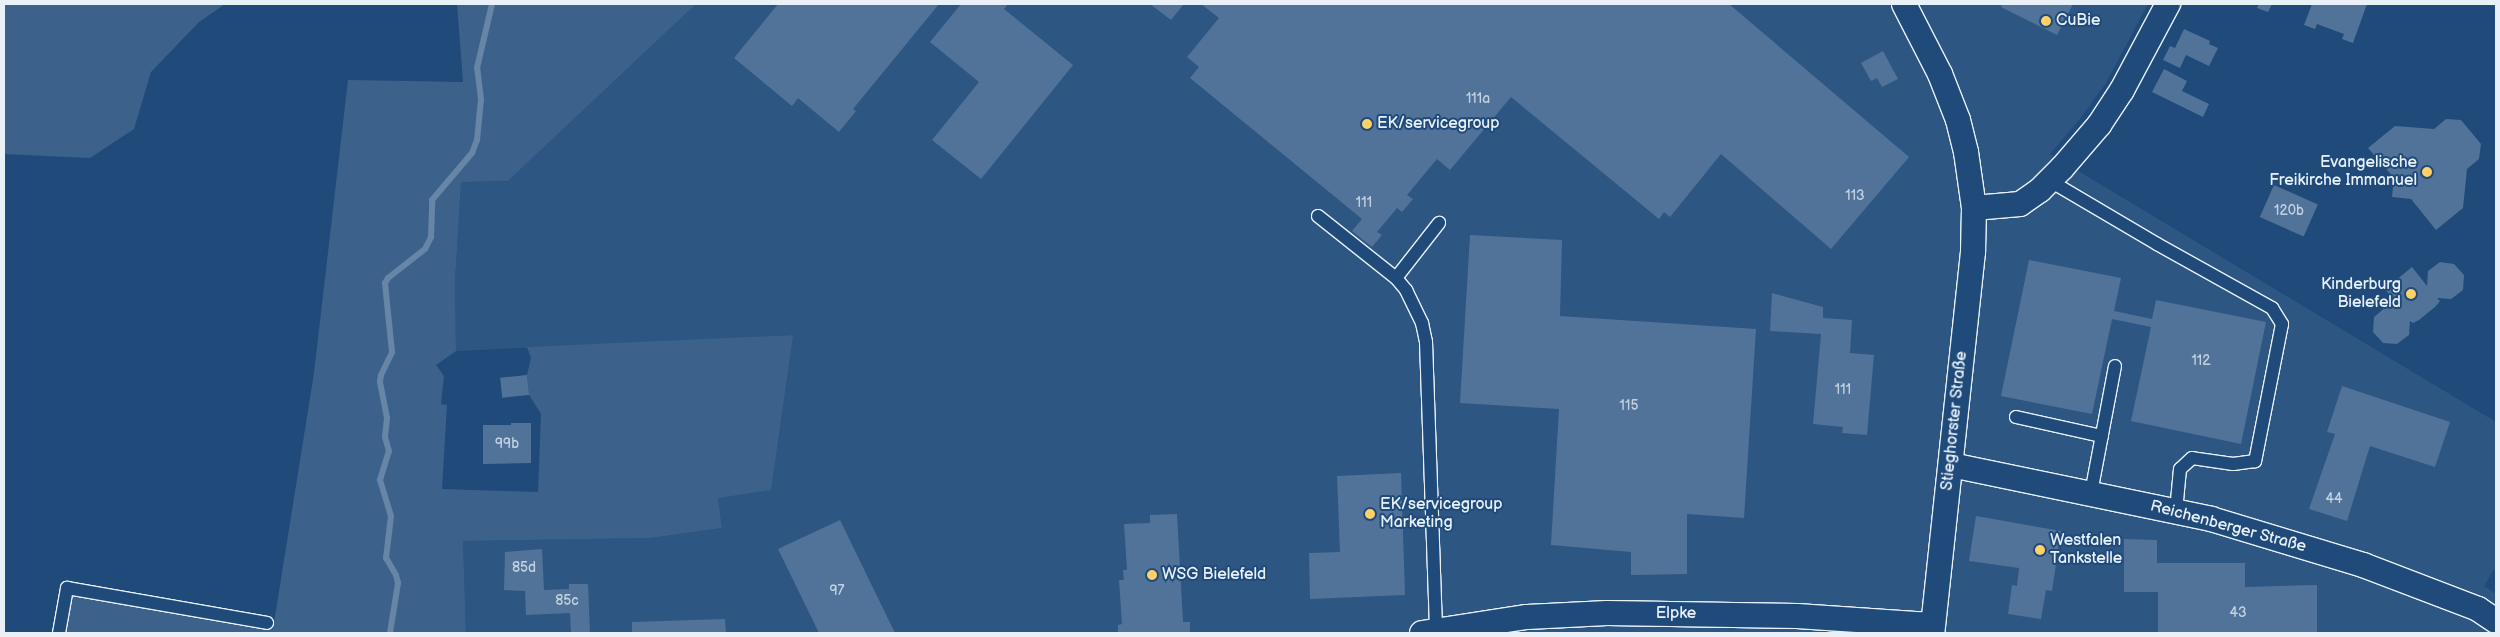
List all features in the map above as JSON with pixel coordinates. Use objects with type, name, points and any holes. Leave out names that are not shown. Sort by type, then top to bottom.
[{"type":"street","name":"Stieghorster Straße","points":[[1904,4],[1928,47],[1955,112],[1966,152],[1974,208],[1973,252],[1932,629]]},
{"type":"street","points":[[1974,208],[2020,204],[2052,178],[2099,125],[2122,90],[2168,4]]},
{"type":"street","name":"Reichenberger Straße","points":[[1951,465],[2091,493],[2211,520],[2363,565],[2478,609],[2496,621]]},
{"type":"street","name":"Elpke","points":[[1429,631],[1526,617],[1607,613],[1796,616],[1932,629]]},
{"type":"lane","points":[[2052,178],[2057,185],[2272,308],[2282,324],[2255,461],[2233,464],[2192,458],[2180,469],[2176,511]]},
{"type":"lane","points":[[1318,216],[1396,278],[1415,304],[1422,323],[1426,342],[1429,631]]},
{"type":"lane","points":[[1396,278],[1439,224]]},
{"type":"lane","points":[[2091,493],[2115,366]]},
{"type":"lane","points":[[2016,417],[2102,436]]},
{"type":"lane","points":[[59,633],[67,588],[267,623]]},
{"type":"shaded area","points":[[4,4],[225,4],[199,22],[151,72],[134,129],[90,158],[4,154]]},
{"type":"shaded area","points":[[457,4],[696,4],[508,181],[461,182],[455,282],[456,351],[436,365],[444,376],[441,404],[447,405],[442,489],[538,492],[541,414],[529,395],[527,375],[531,358],[527,347],[793,335],[771,490],[718,498],[722,528],[651,538],[463,541],[466,633],[62,633],[68,596],[273,629],[314,373],[348,80],[463,82]]},
{"type":"shaded area","points":[[696,4],[2148,4],[2106,83],[2080,119],[2050,154],[2496,422],[2496,566],[2484,586],[2495,593],[2496,590],[2496,633],[466,633],[463,541],[651,538],[722,528],[718,498],[793,335],[456,351],[455,282],[461,182],[508,181]]},
{"type":"building","points":[[778,4],[939,4],[853,109],[856,111],[839,132],[798,98],[792,106],[734,58]]},
{"type":"building","points":[[961,4],[1008,4],[1004,9],[1073,65],[981,179],[932,140],[979,82],[930,42]]},
{"type":"building","points":[[1150,4],[1184,4],[1171,20]]},
{"type":"building","name":"EK/servicegroup","points":[[1201,4],[1729,4],[1909,157],[1831,249],[1721,154],[1670,217],[1664,212],[1659,219],[1511,97],[1450,170],[1437,159],[1407,195],[1413,199],[1402,212],[1397,208],[1377,232],[1382,235],[1372,247],[1352,231],[1362,219],[1190,78],[1199,67],[1187,57],[1219,18]]},
{"type":"building","name":"CuBie","points":[[2002,4],[2073,4],[2057,35],[2001,7]]},
{"type":"building","points":[[2259,4],[2272,4],[2268,12],[2257,8]]},
{"type":"building","points":[[2312,4],[2367,4],[2353,43],[2342,39],[2344,34],[2317,24],[2315,29],[2304,25]]},
{"type":"building","points":[[2184,29],[2210,41],[2209,44],[2218,48],[2209,66],[2186,55],[2180,68],[2163,60],[2170,46],[2175,48]]},
{"type":"building","points":[[1883,51],[1898,79],[1882,87],[1877,78],[1871,81],[1861,63]]},
{"type":"building","points":[[2164,69],[2187,81],[2182,91],[2209,104],[2203,117],[2152,92]]},
{"type":"building","name":"Evangelische Freikirche Immanuel","points":[[2446,119],[2461,120],[2481,144],[2479,159],[2467,169],[2463,208],[2436,230],[2411,199],[2392,197],[2394,178],[2368,148],[2395,126],[2434,129]]},
{"type":"building","points":[[2274,185],[2318,205],[2304,236],[2260,217]]},
{"type":"building","points":[[1470,235],[1562,240],[1560,316],[1756,329],[1744,518],[1687,514],[1687,574],[1631,575],[1631,552],[1551,545],[1559,409],[1460,403]]},
{"type":"building","points":[[2029,260],[2121,278],[2114,311],[2152,319],[2156,300],[2266,322],[2241,444],[2131,421],[2151,327],[2112,319],[2092,414],[2001,396]]},
{"type":"building","points":[[2440,262],[2454,264],[2464,275],[2463,290],[2451,299],[2437,298],[2440,301],[2435,307],[2419,320],[2413,323],[2410,321],[2409,335],[2397,344],[2383,343],[2373,332],[2374,317],[2386,307],[2400,308],[2385,289],[2412,267],[2427,286],[2428,271]]},
{"type":"building","points":[[1772,293],[1823,307],[1823,318],[1852,320],[1850,353],[1874,355],[1867,435],[1842,433],[1843,427],[1813,424],[1821,334],[1770,331]]},
{"type":"building","points":[[527,375],[529,395],[502,398],[500,378]]},
{"type":"building","points":[[2342,386],[2450,422],[2435,467],[2370,446],[2347,521],[2309,509],[2335,434],[2327,432]]},
{"type":"building","points":[[511,423],[531,423],[531,463],[483,464],[483,425],[511,425]]},
{"type":"building","name":"EK/servicegroup Marketing","points":[[1401,473],[1405,595],[1310,599],[1309,553],[1340,552],[1337,476]]},
{"type":"building","name":"WSG Bielefeld","points":[[1177,514],[1183,622],[1190,622],[1190,633],[1118,633],[1118,625],[1122,624],[1119,580],[1124,580],[1123,570],[1127,570],[1124,524],[1150,523],[1150,515]]},
{"type":"building","points":[[1976,516],[2061,531],[2052,591],[2046,590],[2041,619],[2008,614],[2012,585],[2017,586],[2019,568],[1969,561]]},
{"type":"building","points":[[840,520],[895,633],[819,633],[778,549]]},
{"type":"building","points":[[2124,539],[2157,540],[2157,563],[2245,563],[2245,587],[2317,585],[2317,633],[2158,633],[2158,592],[2124,592]]},
{"type":"building","points":[[542,549],[544,590],[569,589],[569,584],[588,584],[590,633],[571,633],[570,613],[526,615],[525,591],[504,590],[505,552]]},
{"type":"building","points":[[725,619],[726,633],[632,633],[632,622]]},
{"type":"waterway","points":[[390,633],[398,583],[396,575],[386,558],[391,516],[380,480],[389,451],[385,437],[387,418],[380,382],[381,375],[392,352],[385,283],[388,278],[425,249],[431,237],[432,200],[472,153],[477,140],[481,99],[477,68],[492,4]]},
{"type":"place","name":"CuBie","points":[[2046,21]]},
{"type":"place","name":"EK/servicegroup","points":[[1367,124]]},
{"type":"place","name":"Evangelische Freikirche Immanuel","points":[[2427,172]]},
{"type":"place","name":"Kinderburg Bielefeld","points":[[2411,294]]},
{"type":"place","name":"EK/servicegroup Marketing","points":[[1370,514]]},
{"type":"place","name":"Westfalen Tankstelle","points":[[2040,550]]},
{"type":"place","name":"WSG Bielefeld","points":[[1152,575]]}]
